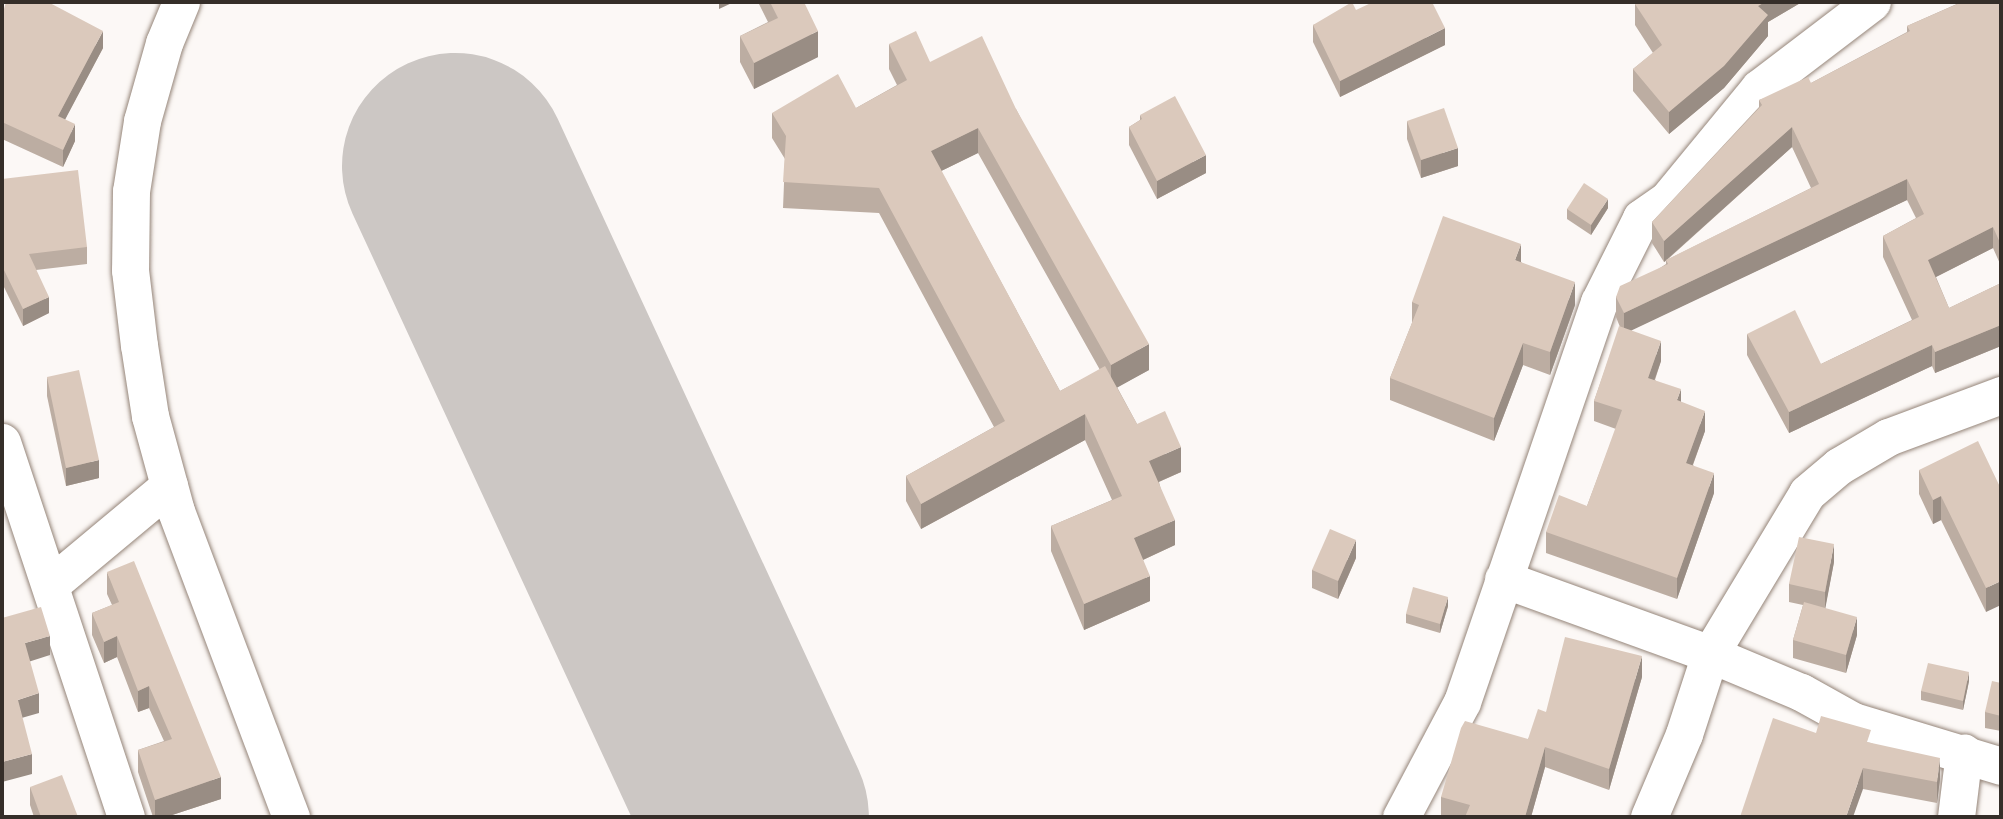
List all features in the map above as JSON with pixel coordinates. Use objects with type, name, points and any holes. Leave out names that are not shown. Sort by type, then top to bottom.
[{"type":"street","points":[[181,2],[164,43],[142,121],[131,191],[130,270],[139,345],[149,416],[169,486],[291,817]]},
{"type":"street","points":[[1401,817],[1462,702],[1599,302],[1641,218],[1667,200],[1759,88],[1872,2]]},
{"type":"street","points":[[1649,817],[1684,734],[1710,654],[1807,494],[1839,466],[1888,437],[2001,395]]},
{"type":"street","points":[[2,442],[126,817]]},
{"type":"street","points":[[50,585],[169,486]]},
{"type":"street","points":[[1503,579],[1710,654],[1801,692],[1853,721],[1964,752],[2001,766]]},
{"type":"street","points":[[1956,817],[1964,752]]},
{"type":"building","points":[[6,2],[48,2],[103,31],[58,116],[75,124],[63,150],[2,122],[2,16]]},
{"type":"building","points":[[770,2],[804,2],[818,31],[754,63],[740,36],[778,18]]},
{"type":"building","points":[[1352,2],[1356,10],[1373,2],[1432,2],[1445,28],[1340,81],[1313,25]]},
{"type":"building","points":[[1765,2],[1758,6],[1768,15],[1724,66],[1669,112],[1633,69],[1662,45],[1635,4]]},
{"type":"building","points":[[1962,2],[2001,2],[2001,245],[1993,227],[1928,260],[1949,308],[2001,283],[2001,325],[1935,352],[1932,345],[1789,412],[1747,334],[1795,310],[1821,364],[1919,317],[1883,236],[1924,214],[1907,179],[1624,313],[1616,297],[1620,286],[1668,264],[1666,260],[1819,184],[1792,127],[1664,241],[1652,222],[1762,105],[1759,100],[1808,77],[1811,83],[1910,31],[1907,26]]},
{"type":"building","points":[[916,31],[930,62],[982,36],[1016,109],[1149,344],[1111,365],[978,128],[931,151],[1060,391],[1105,366],[1137,424],[1165,411],[1181,447],[1149,461],[1175,520],[1134,538],[1150,576],[1084,604],[1051,526],[1122,496],[1085,414],[921,504],[906,476],[1005,421],[879,188],[783,182],[786,136],[772,113],[838,74],[856,108],[907,80],[889,44]]},
{"type":"building","points":[[1175,96],[1206,155],[1157,181],[1129,127],[1142,119],[1140,115]]},
{"type":"building","points":[[1444,108],[1458,148],[1421,160],[1407,121]]},
{"type":"building","points":[[78,170],[87,247],[29,254],[49,297],[23,309],[2,268],[2,179]]},
{"type":"building","points":[[1584,183],[1608,199],[1591,225],[1567,209]]},
{"type":"building","points":[[1443,216],[1521,244],[1515,260],[1575,282],[1550,352],[1523,343],[1494,418],[1390,378],[1419,305],[1412,302]]},
{"type":"building","points":[[1619,326],[1661,341],[1648,378],[1681,389],[1677,400],[1705,411],[1686,463],[1714,473],[1677,578],[1546,532],[1559,495],[1587,506],[1622,410],[1594,401]]},
{"type":"building","points":[[79,370],[99,460],[66,468],[47,377]]},
{"type":"building","points":[[1978,441],[2001,489],[2001,581],[1986,588],[1941,496],[1933,500],[1919,470]]},
{"type":"building","points":[[1330,529],[1356,540],[1338,581],[1312,570]]},
{"type":"building","points":[[1799,537],[1834,544],[1825,592],[1789,584]]},
{"type":"building","points":[[134,561],[221,777],[155,800],[138,750],[172,739],[149,686],[138,691],[117,636],[104,642],[92,613],[119,602],[107,572]]},
{"type":"building","points":[[1413,587],[1448,597],[1440,624],[1406,614]]},
{"type":"building","points":[[1804,602],[1857,617],[1846,655],[1793,640]]},
{"type":"building","points":[[41,607],[50,636],[25,643],[39,693],[18,700],[32,754],[2,762],[2,618]]},
{"type":"building","points":[[1565,637],[1642,656],[1609,769],[1545,747],[1525,817],[1465,817],[1470,805],[1441,797],[1461,728],[1465,721],[1528,739],[1538,709],[1546,712]]},
{"type":"building","points":[[1928,663],[1969,672],[1963,701],[1921,691]]},
{"type":"building","points":[[1992,681],[2001,683],[2001,716],[1985,712]]},
{"type":"building","points":[[1821,716],[1871,730],[1867,742],[1940,758],[1937,782],[1863,768],[1846,817],[1740,817],[1773,718],[1816,733]]},
{"type":"building","points":[[62,775],[78,817],[41,817],[30,787]]},
{"type":"runway","points":[[455,166],[756,817]]}]
